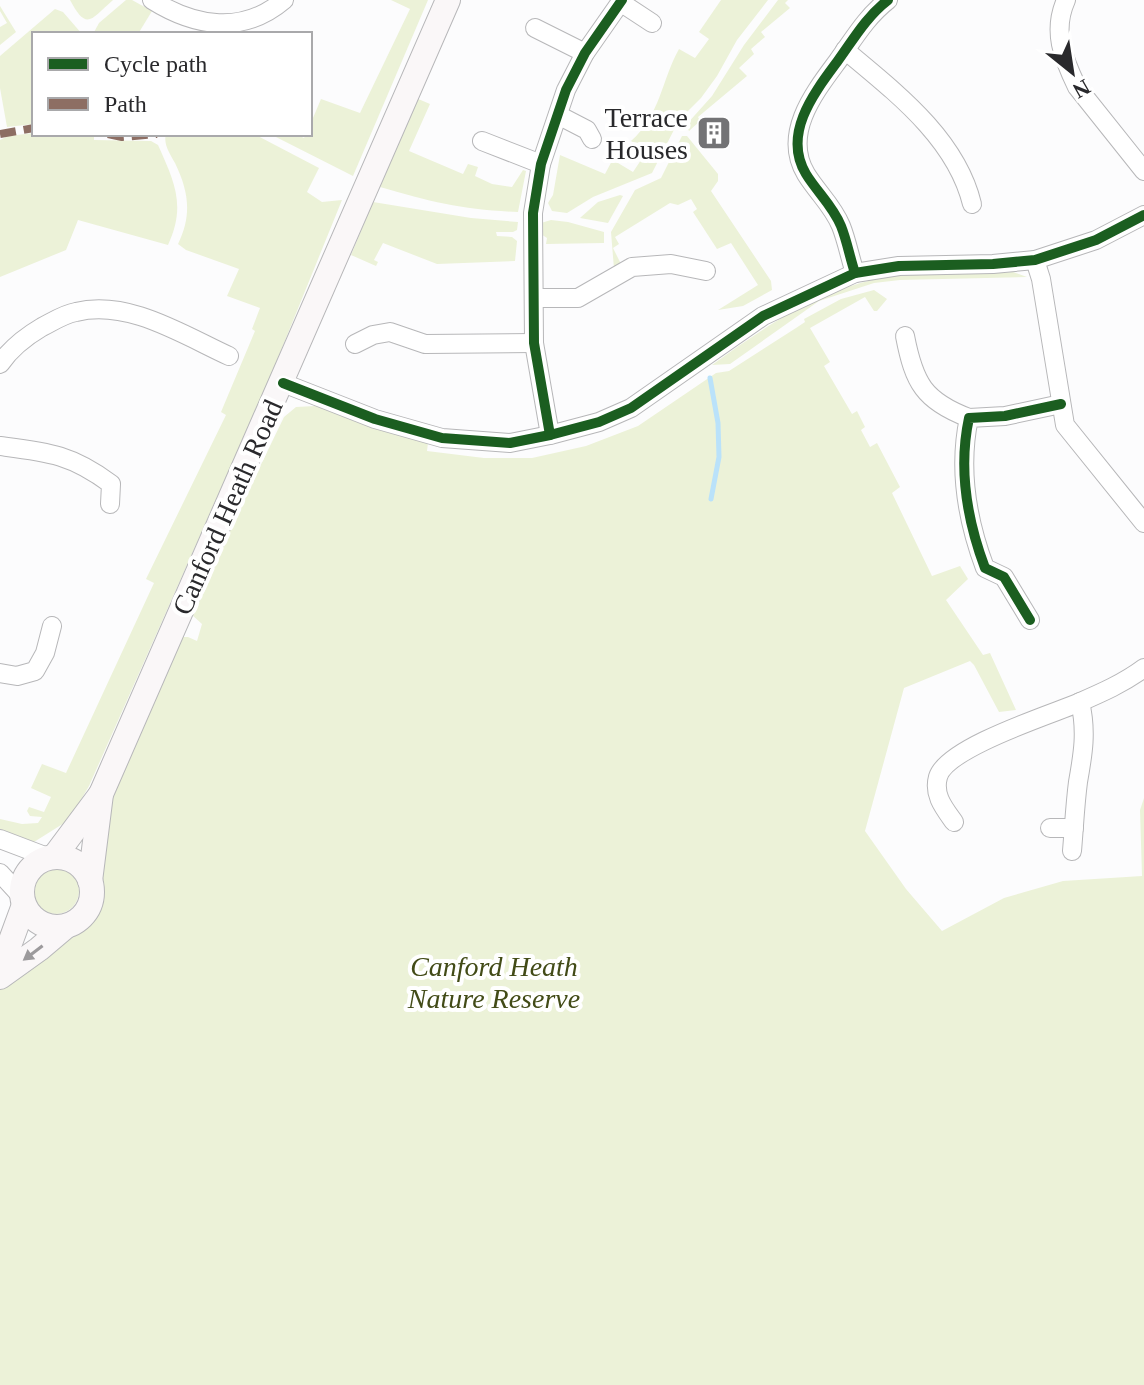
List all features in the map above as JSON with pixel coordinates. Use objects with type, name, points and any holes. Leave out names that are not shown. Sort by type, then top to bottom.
[{"type":"main road","name":"Canford Heath Road","points":[[52,858],[101,794],[448,0]]},
{"type":"main road","name":"Canford Heath Road","points":[[90,881],[101,794]]},
{"type":"main road","points":[[0,957],[10,943],[23,901],[26,876],[32,867],[52,858],[69,859],[82,868],[90,881],[90,904],[84,914],[0,977]]},
{"type":"main road","points":[[23,901],[35,920],[44,925],[65,927]]},
{"type":"street","points":[[152,0],[224,26],[254,20],[284,0]]},
{"type":"street","points":[[855,273],[842,226],[805,173],[799,154],[799,132],[806,106],[871,13],[888,0]]},
{"type":"street","points":[[1066,0],[1058,38],[1071,74],[1077,87],[1144,171]]},
{"type":"street","points":[[550,435],[534,343],[533,213],[541,164],[566,90],[585,53],[621,1],[652,23]]},
{"type":"street","points":[[535,28],[585,53]]},
{"type":"street","points":[[845,50],[893,89],[955,159],[967,182],[972,204]]},
{"type":"street","points":[[558,115],[587,130],[592,139]]},
{"type":"street","points":[[482,141],[541,164]]},
{"type":"street","points":[[283,383],[375,419],[442,438],[510,443],[599,422],[631,408],[763,316],[855,273],[899,266],[1035,260],[1096,240],[1144,215]]},
{"type":"street","points":[[1035,260],[1041,279],[1065,425],[1144,523]]},
{"type":"street","points":[[535,298],[578,298],[632,267],[671,264],[706,271]]},
{"type":"street","points":[[0,364],[27,336],[51,322],[76,312],[101,310],[136,314],[229,356]]},
{"type":"street","points":[[355,344],[373,335],[390,332],[425,344],[534,343]]},
{"type":"street","points":[[905,336],[910,363],[923,391],[949,410],[969,418],[1005,416],[1061,404]]},
{"type":"street","points":[[969,418],[962,464],[975,541],[985,568],[1004,577],[1030,620]]},
{"type":"street","points":[[0,446],[55,453],[119,480],[110,504]]},
{"type":"street","points":[[0,673],[17,676],[35,671],[45,653],[52,626]]},
{"type":"street","points":[[954,822],[940,803],[937,788],[938,775],[945,765],[959,754],[1080,702],[1144,668]]},
{"type":"street","points":[[1072,851],[1084,750],[1085,724],[1080,702]]},
{"type":"street","points":[[1050,828],[1074,828]]},
{"type":"street","points":[[0,839],[52,858]]},
{"type":"street","points":[[0,873],[23,901]]},
{"type":"green space","points":[[70,0],[113,0],[94,17],[85,19]]},
{"type":"green space","points":[[126,0],[152,11],[139,32],[94,32],[99,23]]},
{"type":"green space","points":[[391,0],[428,0],[353,176],[274,136],[312,136],[312,120],[321,99],[360,113],[410,9]]},
{"type":"green space","points":[[721,0],[768,0],[737,40],[701,98],[679,120],[652,173],[593,197],[567,213],[552,211],[548,203],[553,195],[560,155],[605,174],[614,157],[607,149],[611,146],[625,152],[618,163],[633,172],[647,151],[631,141],[654,109],[679,49],[695,58],[709,39],[699,32]]},
{"type":"green space","points":[[778,0],[788,0],[785,3],[790,8],[761,32],[765,37],[751,49],[754,54],[739,68],[747,76],[698,117],[700,121],[689,131],[686,125],[712,96],[744,45]]},
{"type":"green space","points":[[0,6],[16,32],[0,45],[0,27],[7,23]]},
{"type":"green space","points":[[55,9],[63,12],[80,32],[32,32],[32,124],[7,127],[0,88],[0,56]]},
{"type":"green space","points":[[416,98],[430,104],[409,151],[463,174],[468,164],[478,167],[475,176],[492,184],[512,187],[523,170],[526,171],[518,212],[448,204],[380,187]]},
{"type":"green space","points":[[32,133],[32,136],[94,136],[94,140],[151,141],[158,145],[176,195],[176,218],[168,245],[78,220],[66,250],[0,277],[0,140]]},
{"type":"green space","points":[[258,136],[319,168],[307,192],[322,202],[342,200],[269,380],[89,786],[69,820],[34,842],[0,829],[0,819],[22,824],[38,823],[42,817],[30,816],[27,811],[29,807],[44,812],[51,797],[31,788],[42,764],[66,773],[154,583],[146,579],[226,415],[221,412],[255,331],[252,329],[260,308],[227,296],[239,269],[186,250],[178,244],[187,213],[186,194],[165,138]]},
{"type":"green space","points":[[682,136],[687,136],[718,174],[718,181],[711,191],[771,281],[772,290],[743,306],[718,310],[758,285],[731,243],[717,249],[693,212],[697,209],[691,199],[678,205],[670,203],[615,237],[619,244],[613,248],[621,264],[614,269],[611,232],[635,190],[661,178]]},
{"type":"green space","points":[[623,196],[608,223],[580,218],[598,202]]},
{"type":"green space","points":[[373,202],[471,218],[518,222],[517,230],[513,232],[496,232],[497,236],[512,237],[517,241],[515,261],[437,264],[383,243],[374,260],[378,262],[376,266],[351,255]]},
{"type":"green space","points":[[551,220],[604,232],[604,243],[546,244],[547,238],[541,234],[541,223]]},
{"type":"green space","points":[[1013,272],[1027,277],[874,283],[819,301],[730,364],[712,365],[799,308],[871,280],[911,275]]},
{"type":"green space","name":"Canford Heath Nature Reserve","points":[[874,290],[887,299],[877,311],[865,297],[810,328],[830,362],[824,366],[852,414],[857,411],[865,427],[861,430],[870,447],[877,443],[900,487],[892,493],[932,576],[960,566],[968,579],[946,600],[983,655],[990,653],[1016,710],[999,712],[970,661],[904,688],[865,831],[906,889],[942,931],[1004,898],[1063,881],[1142,876],[1140,810],[1144,798],[1144,1385],[0,1385],[0,986],[76,933],[89,921],[99,905],[99,874],[106,821],[122,771],[179,637],[197,641],[202,624],[192,615],[191,609],[284,417],[296,407],[315,406],[459,448],[428,443],[427,451],[484,458],[532,458],[586,446],[638,426],[716,373],[729,371],[796,328],[805,322],[804,319],[841,299]]},
{"type":"green space","points":[[56,868],[72,875],[79,891],[72,907],[56,914],[40,907],[33,891],[40,875]]},
{"type":"waterway","points":[[710,378],[718,423],[719,457],[711,499]]},
{"type":"marked path","points":[[0,134],[32,128]]},
{"type":"marked path","points":[[117,136],[134,136]]},
{"type":"cycle path","points":[[550,435],[534,343],[533,213],[541,164],[566,90],[585,53],[622,0]]},
{"type":"cycle path","points":[[855,273],[838,219],[806,174],[797,144],[804,115],[819,87],[866,21],[888,0]]},
{"type":"cycle path","points":[[283,383],[375,419],[442,438],[510,443],[599,422],[631,408],[763,316],[855,273],[899,266],[1035,260],[1096,240],[1144,215]]},
{"type":"cycle path","points":[[1030,620],[1004,577],[985,568],[973,531],[966,494],[966,437],[969,418],[1005,416],[1061,404]]},
{"type":"place","name":"Terrace Houses","points":[[714,133]]}]
